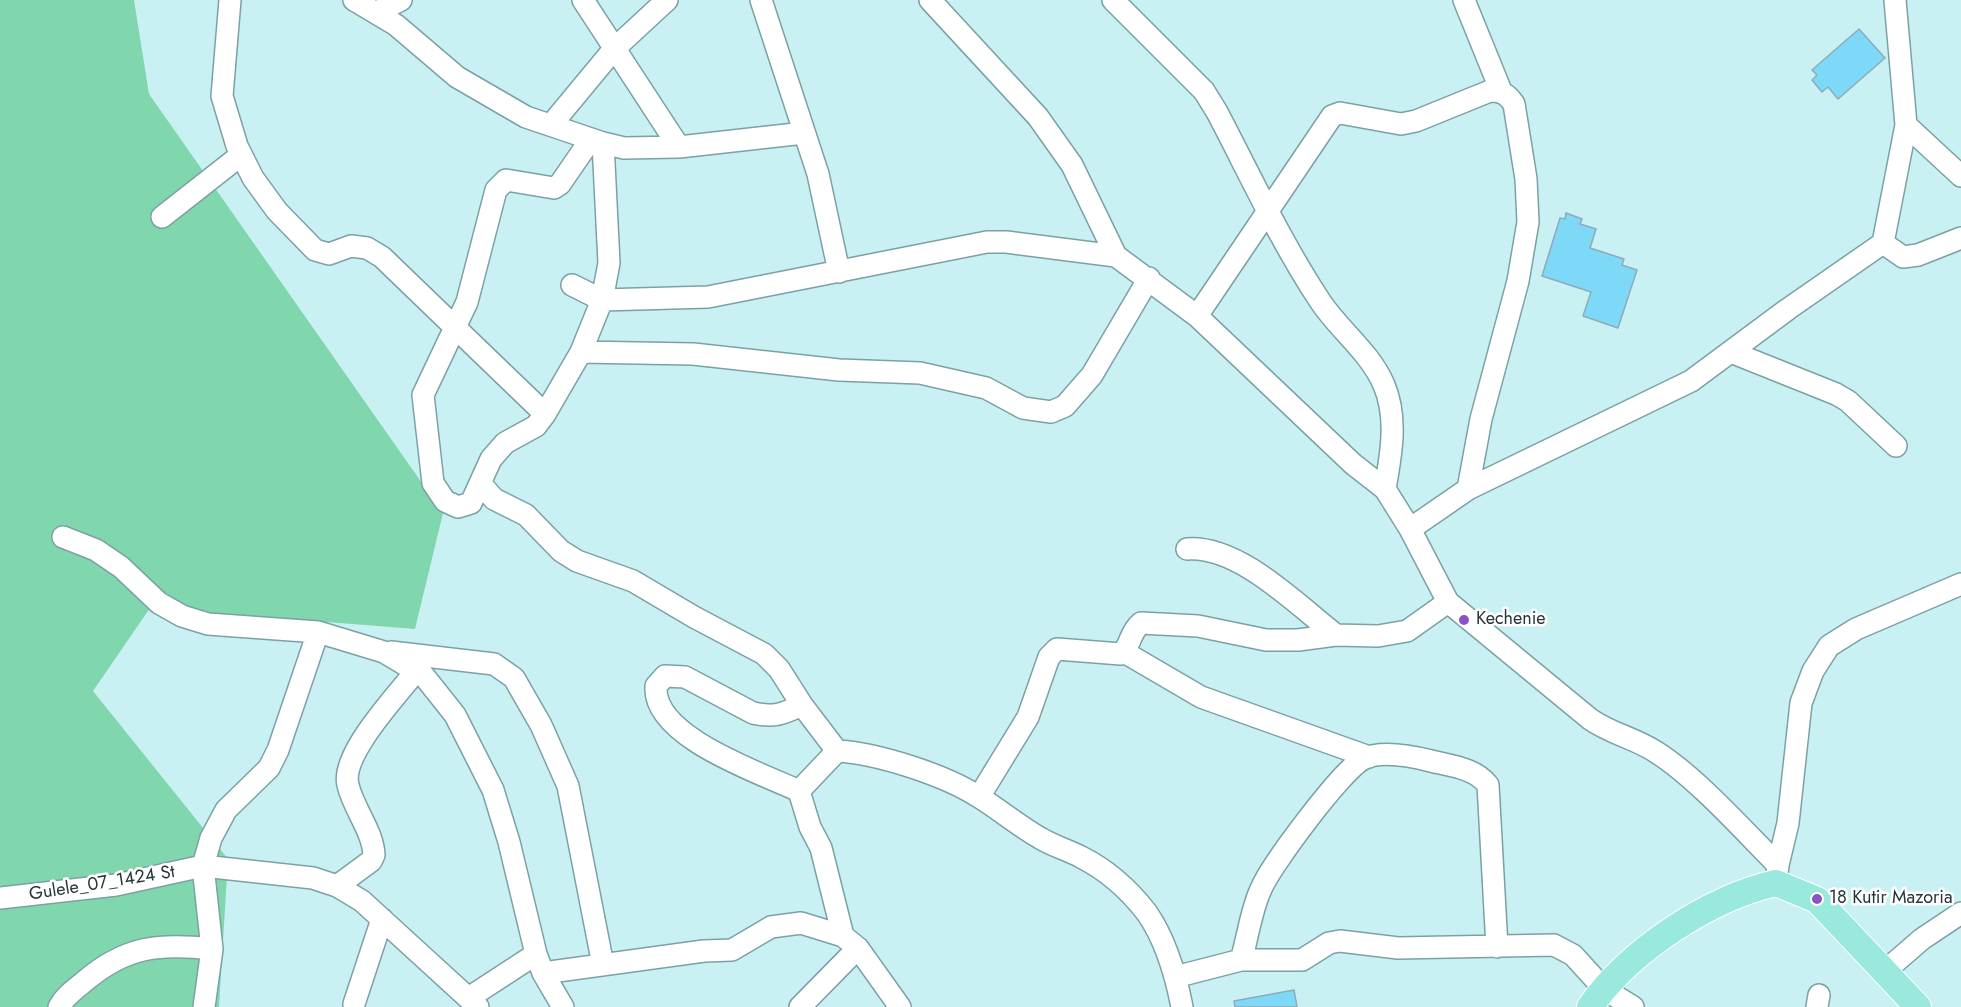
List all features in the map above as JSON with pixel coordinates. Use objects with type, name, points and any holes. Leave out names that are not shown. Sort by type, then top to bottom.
[{"type":"main road","points":[[1597,998],[1613,978],[1661,939],[1777,874],[1817,900],[1918,1007]]},
{"type":"street","points":[[230,0],[222,96],[241,155],[253,178],[277,211],[315,250],[329,254],[351,246],[367,248],[390,264],[545,414]]},
{"type":"street","points":[[354,0],[396,25],[457,77],[526,117],[597,141],[624,148],[679,147],[804,133]]},
{"type":"street","points":[[377,12],[401,0]]},
{"type":"street","points":[[583,0],[679,147]]},
{"type":"street","points":[[551,125],[614,49],[667,0]]},
{"type":"street","points":[[760,0],[818,174],[839,272]]},
{"type":"street","points":[[930,0],[1038,117],[1071,165],[1116,256]]},
{"type":"street","points":[[1113,0],[1204,91],[1321,302],[1372,363],[1384,386],[1393,444],[1385,489]]},
{"type":"street","points":[[1464,0],[1500,91]]},
{"type":"street","points":[[1410,529],[1468,489],[1691,381],[1788,309],[1883,243],[1906,125],[1895,0]]},
{"type":"street","points":[[1197,316],[1332,116],[1340,112],[1401,124],[1416,121],[1490,91],[1500,91],[1508,96],[1514,104],[1526,179],[1528,222],[1518,281],[1481,419],[1468,489]]},
{"type":"street","points":[[1906,125],[1961,176]]},
{"type":"street","points":[[597,141],[609,263],[602,300],[581,352],[545,414],[536,426],[505,443],[492,459],[471,504],[458,507],[445,501],[433,483],[423,395],[466,302],[483,233],[500,184],[506,180],[514,180],[554,188],[597,141]]},
{"type":"street","points":[[162,217],[241,155]]},
{"type":"street","points":[[1883,243],[1903,257],[1918,255],[1961,238]]},
{"type":"street","points":[[572,285],[602,300],[708,297],[987,242],[1006,242],[1116,256],[1149,278],[1197,316],[1353,464],[1385,489],[1410,529],[1448,602],[1590,719],[1607,731],[1641,744],[1670,762],[1777,874]]},
{"type":"street","points":[[581,352],[693,354],[839,370],[920,373],[986,388],[1023,408],[1051,412],[1065,406],[1092,375],[1149,278]]},
{"type":"street","points":[[1731,352],[1836,394],[1848,402],[1896,446]]},
{"type":"street","points":[[481,484],[494,499],[520,511],[549,541],[569,556],[633,581],[764,654],[779,669],[801,705],[837,751],[854,752],[931,775],[979,797],[1016,824],[1048,843],[1083,858],[1122,885],[1147,914],[1175,977],[1182,1007]]},
{"type":"street","points":[[63,537],[96,550],[121,567],[159,603],[182,616],[208,624],[318,632],[384,652],[494,664],[514,678],[541,725],[568,786],[603,965]]},
{"type":"street","points":[[1187,549],[1202,548],[1213,551],[1251,569],[1336,635]]},
{"type":"street","points":[[1777,874],[1788,823],[1802,703],[1813,670],[1829,646],[1856,629],[1961,584]]},
{"type":"street","points":[[1124,652],[1131,634],[1141,623],[1198,626],[1266,640],[1298,640],[1336,635],[1378,636],[1407,632],[1448,602]]},
{"type":"street","points":[[204,1007],[212,949],[203,866],[211,838],[226,810],[262,776],[278,750],[318,632]]},
{"type":"street","points":[[979,797],[1028,717],[1053,652],[1066,648],[1124,652],[1201,698],[1369,757],[1408,756],[1474,772],[1488,785],[1497,947]]},
{"type":"street","points":[[384,652],[424,676],[455,715],[493,790],[509,842],[539,964],[563,1007]]},
{"type":"street","points":[[337,886],[371,861],[374,855],[348,786],[348,770],[360,743],[416,671]]},
{"type":"street","points":[[801,705],[778,716],[765,716],[753,713],[685,676],[665,676],[656,686],[660,708],[677,729],[717,752],[799,791],[810,827],[821,848],[850,942],[898,1006]]},
{"type":"street","points":[[799,791],[837,751]]},
{"type":"street","points":[[1241,960],[1260,890],[1274,865],[1353,766],[1369,757]]},
{"type":"street","name":"Gulele_07_1424 St","points":[[0,898],[116,885],[203,866],[279,872],[313,878],[337,886],[362,901],[474,1002]]},
{"type":"street","points":[[1885,971],[1922,939],[1961,913]]},
{"type":"street","points":[[354,1004],[382,920]]},
{"type":"street","points":[[474,1002],[539,964],[603,965],[704,951],[732,950],[781,924],[801,923],[850,942]]},
{"type":"street","points":[[1175,977],[1241,960],[1302,960],[1329,944],[1340,941],[1398,948],[1562,947],[1573,955],[1597,998],[1633,1007]]},
{"type":"street","points":[[800,1007],[850,942]]},
{"type":"street","points":[[59,1007],[63,999],[98,970],[138,948],[176,944],[212,949]]},
{"type":"green space","points":[[0,0],[134,0],[149,94],[443,513],[415,629],[150,608],[93,691],[228,859],[219,1007],[0,1007]]},
{"type":"building","points":[[1859,29],[1885,58],[1838,99],[1828,87],[1822,92],[1812,80],[1817,75],[1812,70]]},
{"type":"building","points":[[1566,213],[1582,219],[1580,224],[1596,229],[1590,248],[1624,259],[1622,265],[1637,270],[1618,328],[1583,316],[1591,292],[1542,276],[1560,218],[1565,219]]},
{"type":"building","points":[[1294,990],[1297,1007],[1235,1007],[1234,1001]]},
{"type":"place","name":"Kechenie","points":[[1464,620]]},
{"type":"place","name":"18 Kutir Mazoria","points":[[1817,899]]}]
